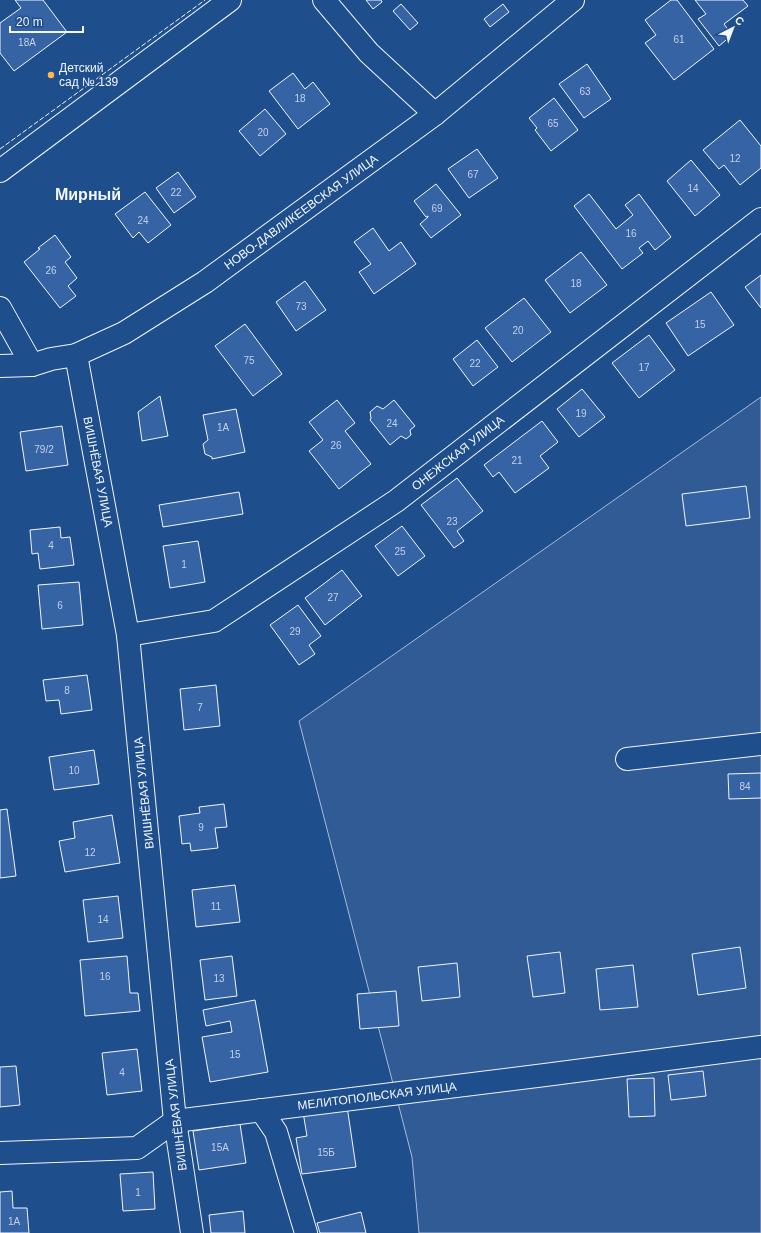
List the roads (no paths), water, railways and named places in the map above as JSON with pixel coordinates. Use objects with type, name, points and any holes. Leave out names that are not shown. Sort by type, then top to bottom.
[{"type":"street","points":[[0,171],[230,0]]},
{"type":"street","points":[[324,0],[369,53],[435,114]]},
{"type":"street","name":"НОВО-ДАВЛИКЕЕВСКАЯ УЛИЦА","points":[[0,366],[32,365],[51,359],[76,356],[124,333],[205,282],[435,114],[573,0]]},
{"type":"street","name":"ОНЕЖСКАЯ УЛИЦА","points":[[128,636],[214,621],[396,501],[761,219]]},
{"type":"street","points":[[0,308],[32,365]]},
{"type":"street","name":"ВИШНЁВАЯ УЛИЦА","points":[[76,356],[128,636],[175,1121],[192,1233]]},
{"type":"street","points":[[627,759],[761,744]]},
{"type":"street","name":"МЕЛИТОПОЛЬСКАЯ УЛИЦА","points":[[0,1153],[137,1148],[175,1121],[761,1047]]},
{"type":"street","points":[[261,1110],[276,1132],[306,1233]]},
{"type":"place","name":"Детский сад № 139","points":[[51,75]]},
{"type":"district","name":"Мирный","points":[[88,194]]}]
